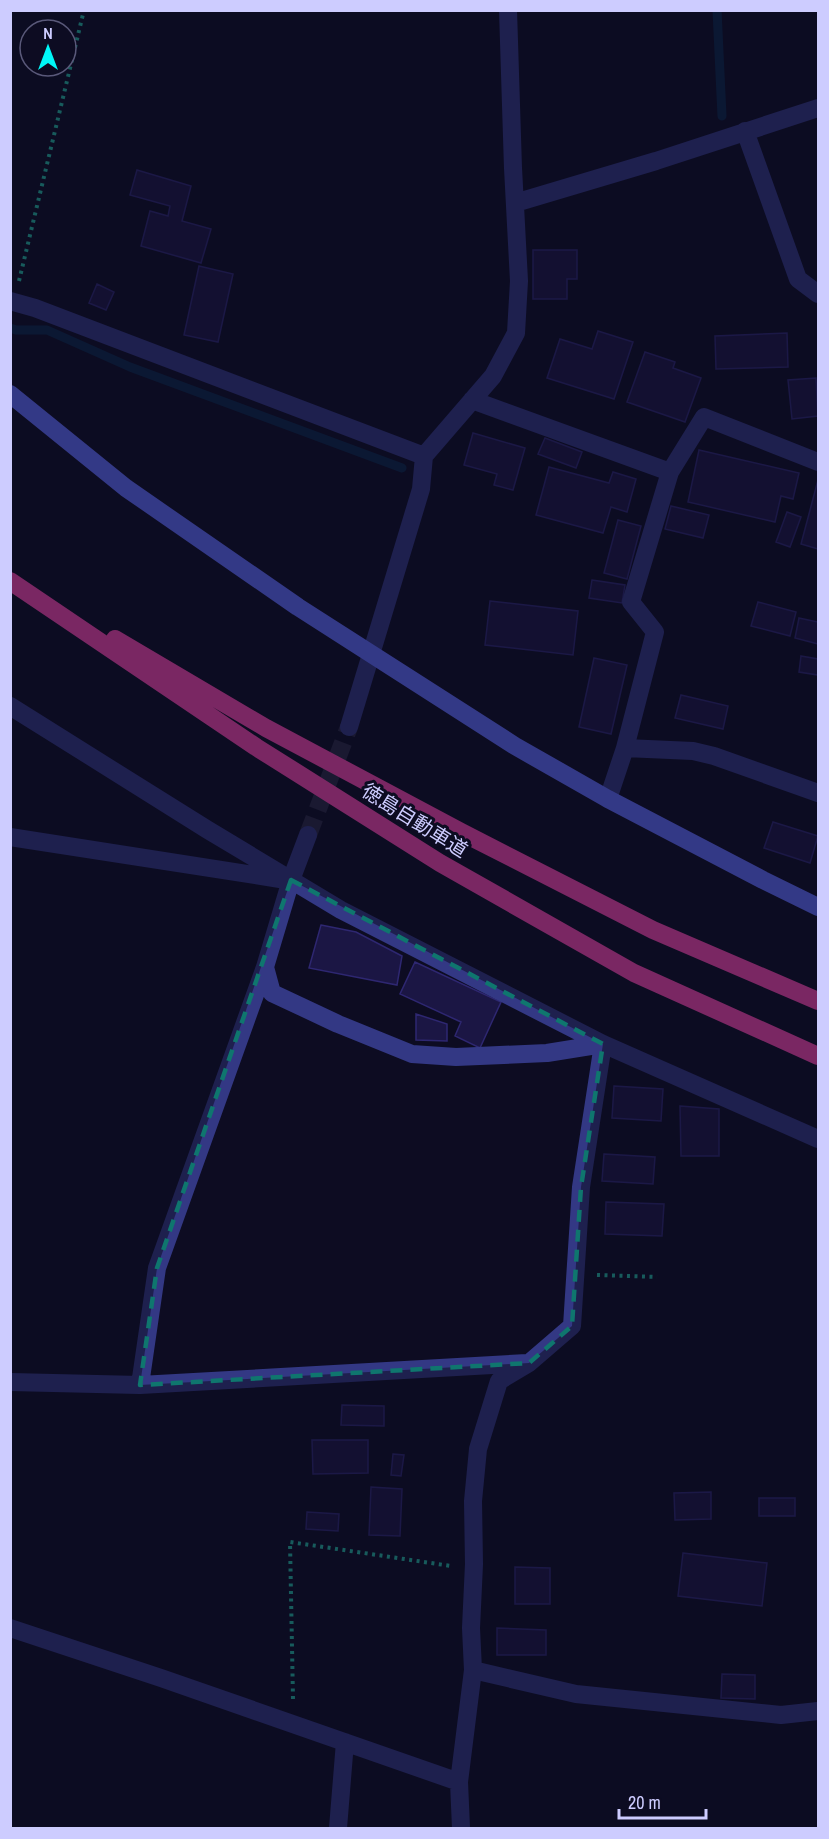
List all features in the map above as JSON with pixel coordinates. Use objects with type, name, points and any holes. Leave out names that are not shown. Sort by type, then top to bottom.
[{"type":"highway","name":"徳島自動車道","points":[[10,579],[266,728],[451,827],[653,930],[819,1001]]},
{"type":"highway","name":"徳島自動車道","points":[[10,579],[256,747],[440,863],[634,973],[819,1056]]},
{"type":"street","points":[[349,727],[421,489],[424,456],[493,376],[516,333],[519,281],[508,10]]},
{"type":"street","points":[[515,204],[819,108]]},
{"type":"street","points":[[745,131],[798,279],[819,294]]},
{"type":"street","points":[[12,302],[35,308],[424,456]]},
{"type":"street","points":[[10,394],[126,488],[298,608],[515,746],[608,799],[819,907]]},
{"type":"street","points":[[472,400],[670,472]]},
{"type":"street","points":[[608,799],[625,748],[655,632],[631,602],[670,472],[704,417],[819,462]]},
{"type":"street","points":[[10,705],[198,824],[341,910],[603,1044],[819,1138]]},
{"type":"street","points":[[625,748],[693,751],[714,756],[819,793]]},
{"type":"street","points":[[140,1385],[157,1268],[265,967],[291,880],[308,836]]},
{"type":"street","points":[[10,837],[291,880]]},
{"type":"street","points":[[265,967],[272,993],[412,1054],[456,1057],[547,1053],[603,1044]]},
{"type":"street","points":[[461,1828],[459,1782],[473,1670],[471,1628],[473,1501],[478,1449],[499,1381],[529,1363],[572,1326],[581,1186],[603,1044]]},
{"type":"street","points":[[10,1382],[140,1385],[529,1363]]},
{"type":"street","points":[[10,1629],[161,1678],[459,1782]]},
{"type":"street","points":[[473,1670],[576,1694],[781,1715],[819,1712]]},
{"type":"street","points":[[338,1828],[345,1742]]},
{"type":"path","points":[[12,302],[84,10]]},
{"type":"path","points":[[575,1274],[657,1277]]},
{"type":"path","points":[[293,1724],[290,1542],[473,1570]]},
{"type":"highlighted area","points":[[291,880],[603,1044],[581,1187],[572,1326],[529,1363],[140,1385],[157,1268]]},
{"type":"building","points":[[137,170],[191,186],[182,221],[211,229],[201,263],[141,246],[150,211],[168,216],[170,206],[130,195]]},
{"type":"building","points":[[533,250],[577,250],[577,279],[567,279],[567,299],[533,299]]},
{"type":"building","points":[[199,266],[233,274],[218,342],[184,335]]},
{"type":"building","points":[[97,284],[114,292],[106,310],[89,303]]},
{"type":"building","points":[[598,331],[633,342],[614,399],[547,378],[560,339],[592,349]]},
{"type":"building","points":[[787,333],[788,367],[716,369],[715,336]]},
{"type":"building","points":[[645,352],[675,362],[673,368],[701,378],[685,422],[627,402]]},
{"type":"building","points":[[816,378],[818,416],[792,419],[788,380]]},
{"type":"building","points":[[473,433],[525,448],[513,490],[494,485],[497,474],[464,465]]},
{"type":"building","points":[[545,438],[582,452],[576,468],[538,454]]},
{"type":"building","points":[[699,450],[799,473],[793,499],[781,496],[775,522],[688,502]]},
{"type":"building","points":[[549,467],[609,483],[613,472],[636,479],[627,512],[611,507],[603,533],[536,515]]},
{"type":"building","points":[[818,480],[818,549],[801,544]]},
{"type":"building","points":[[671,506],[709,515],[703,538],[665,529]]},
{"type":"building","points":[[787,512],[801,517],[790,547],[776,542]]},
{"type":"building","points":[[618,520],[641,526],[627,579],[604,573]]},
{"type":"building","points":[[592,580],[625,585],[622,603],[589,598]]},
{"type":"building","points":[[490,601],[578,611],[573,655],[485,645]]},
{"type":"building","points":[[758,602],[796,612],[790,636],[751,626]]},
{"type":"building","points":[[799,618],[818,622],[818,644],[795,638]]},
{"type":"building","points":[[801,656],[818,659],[818,675],[799,672]]},
{"type":"building","points":[[594,658],[627,665],[611,734],[579,727]]},
{"type":"building","points":[[681,695],[728,706],[723,729],[675,718]]},
{"type":"building","points":[[773,822],[818,836],[810,863],[764,848]]},
{"type":"building","points":[[321,925],[356,932],[402,956],[397,985],[309,968]]},
{"type":"building","points":[[415,962],[501,1002],[480,1048],[455,1036],[461,1022],[400,994]]},
{"type":"building","points":[[416,1014],[447,1024],[447,1041],[416,1040]]},
{"type":"building","points":[[614,1086],[663,1089],[661,1121],[612,1118]]},
{"type":"building","points":[[680,1106],[719,1109],[719,1156],[681,1156]]},
{"type":"building","points":[[604,1154],[655,1157],[653,1184],[602,1181]]},
{"type":"building","points":[[606,1202],[664,1204],[662,1236],[605,1234]]},
{"type":"building","points":[[342,1405],[384,1406],[384,1426],[341,1425]]},
{"type":"building","points":[[312,1440],[368,1440],[368,1473],[313,1474]]},
{"type":"building","points":[[393,1454],[404,1455],[401,1476],[391,1475]]},
{"type":"building","points":[[371,1487],[402,1489],[400,1536],[369,1535]]},
{"type":"building","points":[[711,1492],[711,1519],[675,1520],[674,1493]]},
{"type":"building","points":[[759,1498],[795,1498],[795,1516],[759,1516]]},
{"type":"building","points":[[307,1512],[339,1514],[338,1531],[306,1529]]},
{"type":"building","points":[[683,1553],[767,1563],[762,1606],[678,1596]]},
{"type":"building","points":[[515,1567],[550,1568],[550,1604],[515,1604]]},
{"type":"building","points":[[497,1628],[546,1630],[546,1655],[497,1655]]},
{"type":"building","points":[[722,1674],[755,1675],[755,1699],[721,1698]]},
{"type":"waterway","points":[[717,10],[722,116]]},
{"type":"waterway","points":[[10,328],[47,330],[130,367],[402,468]]},
{"type":"tunnel","points":[[308,835],[349,727]]}]
